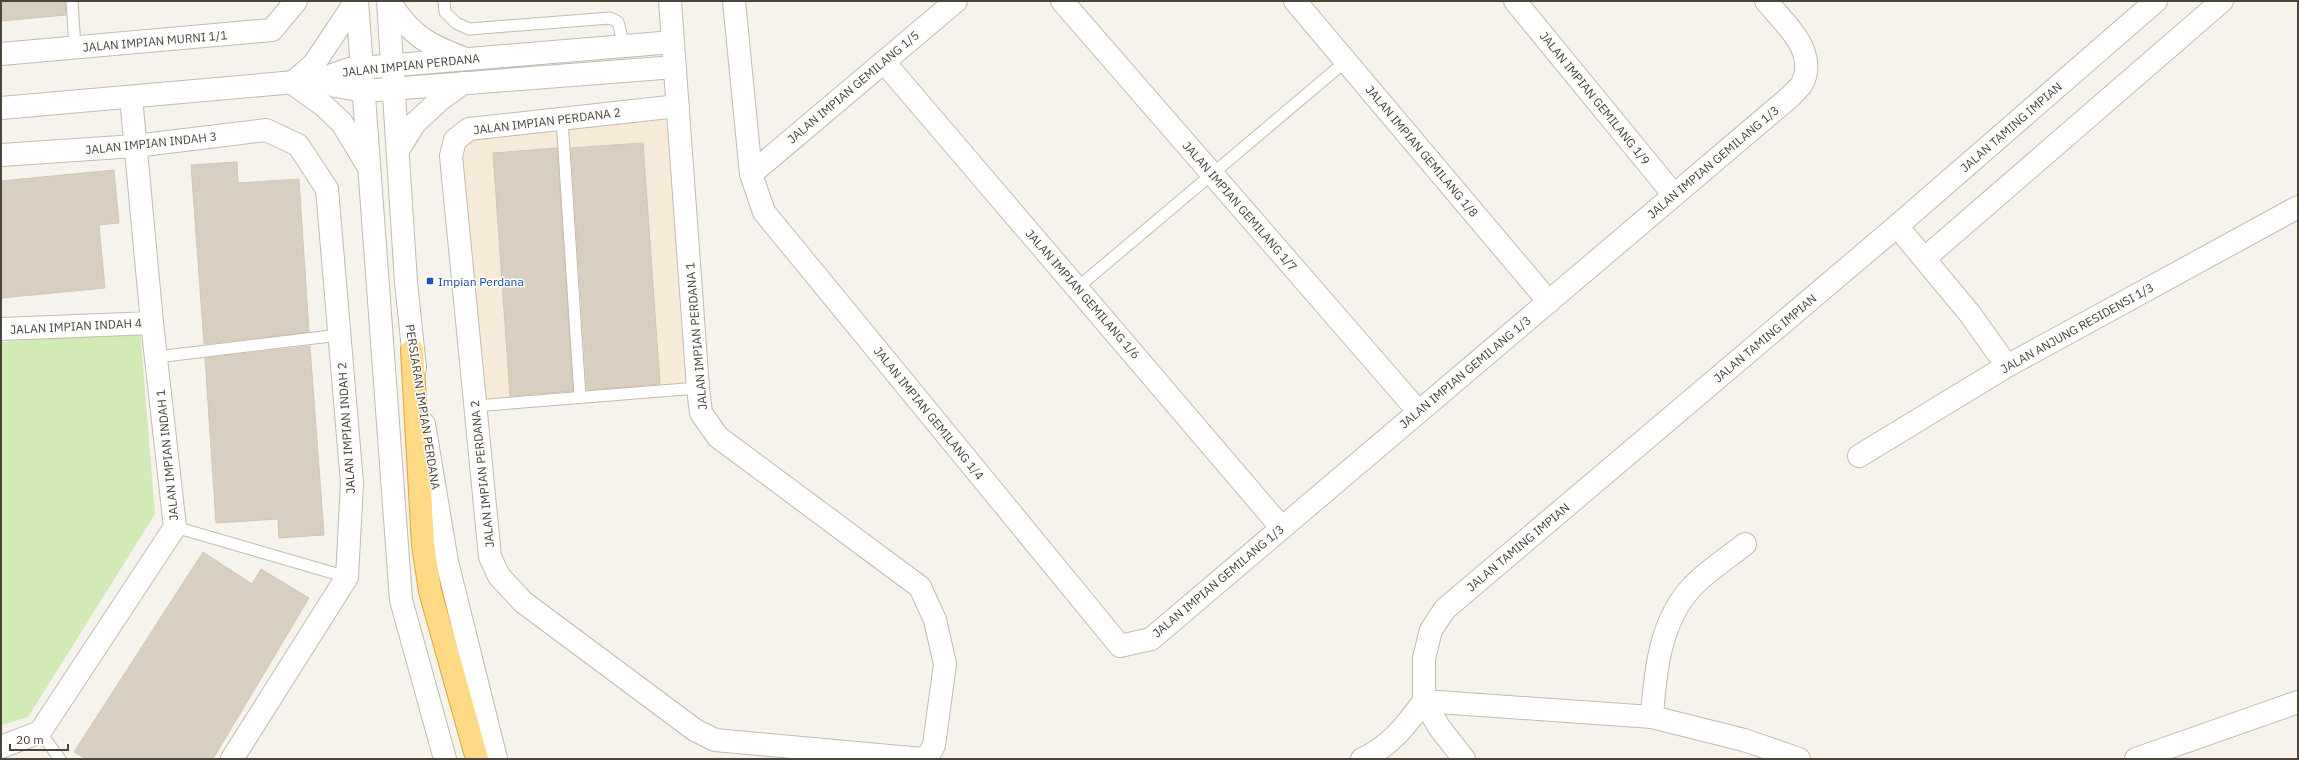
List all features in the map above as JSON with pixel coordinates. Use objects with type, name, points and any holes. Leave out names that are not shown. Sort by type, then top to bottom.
[{"type":"highway","points":[[412,350],[423,545],[430,591],[477,759]]},
{"type":"street","name":"JALAN IMPIAN MURNI 1/1","points":[[1,54],[272,30],[296,1]]},
{"type":"street","points":[[356,1],[370,168],[401,600],[444,759]]},
{"type":"street","points":[[292,83],[314,64],[356,1]]},
{"type":"street","points":[[389,1],[402,22],[417,35],[435,48],[466,59]]},
{"type":"street","name":"PERSIARAN IMPIAN PERDANA","points":[[389,1],[392,65],[412,350],[447,562],[496,759]]},
{"type":"street","name":"JALAN IMPIAN PERDANA 1","points":[[670,1],[701,413],[718,437],[920,587],[935,620],[945,664]]},
{"type":"street","name":"JALAN IMPIAN GEMILANG 1/4","points":[[734,1],[751,174],[764,212],[1120,646]]},
{"type":"street","name":"JALAN IMPIAN GEMILANG 1/5","points":[[751,174],[956,1]]},
{"type":"street","name":"JALAN IMPIAN GEMILANG 1/7","points":[[1062,1],[1418,411]]},
{"type":"street","name":"JALAN IMPIAN GEMILANG 1/8","points":[[1295,1],[1549,302]]},
{"type":"street","name":"JALAN IMPIAN GEMILANG 1/9","points":[[1515,1],[1674,195]]},
{"type":"street","name":"JALAN IMPIAN GEMILANG 1/3","points":[[1120,646],[1151,639],[1281,527],[1791,96],[1803,82],[1806,62],[1801,43],[1766,1]]},
{"type":"street","name":"JALAN TAMING IMPIAN","points":[[1464,759],[1439,727],[1424,701],[1424,658],[1431,630],[1445,609],[1897,226],[2156,1]]},
{"type":"street","points":[[1925,258],[2222,1]]},
{"type":"street","name":"JALAN IMPIAN PERDANA","points":[[318,80],[344,70],[362,67],[673,42]]},
{"type":"street","name":"JALAN IMPIAN GEMILANG 1/6","points":[[884,62],[1281,527]]},
{"type":"street","name":"JALAN IMPIAN PERDANA","points":[[318,80],[336,86],[364,91],[675,67]]},
{"type":"street","points":[[1,108],[318,80]]},
{"type":"street","points":[[292,83],[323,105],[342,123],[370,168]]},
{"type":"street","points":[[398,150],[415,123],[441,99],[463,83]]},
{"type":"street","name":"JALAN IMPIAN INDAH 1","points":[[40,732],[175,527],[152,323],[131,97]]},
{"type":"street","name":"JALAN IMPIAN PERDANA 2","points":[[678,106],[468,129],[455,140],[451,156],[490,557],[499,576],[523,602],[695,730],[715,740],[922,759],[930,753],[934,745],[945,664]]},
{"type":"street","name":"JALAN IMPIAN INDAH 3","points":[[1,156],[135,146],[266,130],[298,145]]},
{"type":"street","name":"JALAN IMPIAN INDAH 2","points":[[232,759],[347,577],[352,483],[327,189],[298,145]]},
{"type":"street","name":"JALAN ANJUNG RESIDENSI 1/3","points":[[1859,456],[2007,366],[2298,207]]},
{"type":"street","points":[[1897,226],[1970,314],[2007,366]]},
{"type":"street","name":"JALAN IMPIAN INDAH 4","points":[[1,329],[152,323]]},
{"type":"street","points":[[1652,717],[1655,673],[1674,611],[1693,586],[1745,544]]},
{"type":"street","points":[[1362,759],[1400,732],[1424,701],[1652,717],[1744,740],[1799,759]]},
{"type":"street","points":[[2136,759],[2298,702]]},
{"type":"street","points":[[1,747],[40,732]]},
{"type":"lane","points":[[72,1],[75,48]]},
{"type":"lane","points":[[444,1],[444,12],[456,24],[469,29],[610,18],[618,22],[624,46]]},
{"type":"lane","points":[[1077,288],[1346,61]]},
{"type":"lane","points":[[562,119],[580,397]]},
{"type":"lane","points":[[157,357],[339,335]]},
{"type":"lane","points":[[475,406],[698,388]]},
{"type":"lane","points":[[175,527],[347,577]]},
{"type":"lane","points":[[40,732],[60,759]]},
{"type":"shaded area","points":[[669,115],[692,384],[482,400],[460,159],[465,145],[476,135]]},
{"type":"green space","points":[[140,329],[155,514],[28,717],[1,725],[1,342]]},
{"type":"building","points":[[1,1],[65,1],[66,15],[1,21]]},
{"type":"building","points":[[643,143],[660,384],[587,390],[571,148]]},
{"type":"building","points":[[557,148],[573,391],[510,396],[493,153]]},
{"type":"building","points":[[237,162],[238,183],[299,179],[309,332],[204,344],[191,165]]},
{"type":"building","points":[[114,170],[119,223],[99,225],[105,288],[1,298],[1,181]]},
{"type":"building","points":[[310,346],[324,535],[279,538],[278,519],[216,523],[205,358]]},
{"type":"building","points":[[203,552],[252,584],[261,569],[309,598],[213,759],[86,759],[74,752]]},
{"type":"place","name":"Impian Perdana","points":[[430,281]]}]
